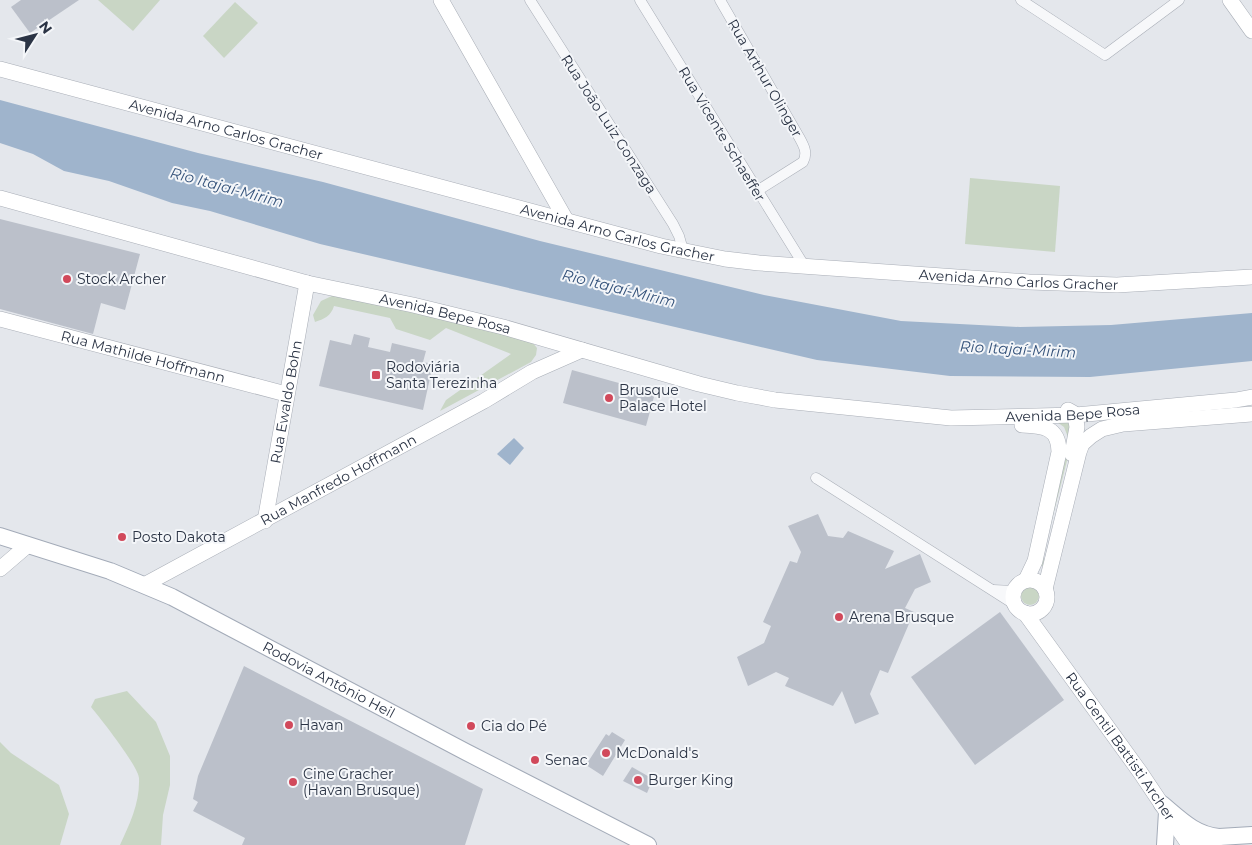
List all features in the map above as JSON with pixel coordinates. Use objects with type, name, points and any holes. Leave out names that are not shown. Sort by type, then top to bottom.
[{"type":"main road","points":[[441,0],[566,220]]},
{"type":"main road","points":[[1230,0],[1252,31]]},
{"type":"main road","name":"Avenida Arno Carlos Gracher","points":[[0,69],[662,246],[725,259],[805,267],[1079,285],[1177,282],[1252,277]]},
{"type":"main road","name":"Avenida Bepe Rosa","points":[[0,198],[308,283],[414,305],[536,337],[699,384],[737,393],[812,405],[894,411],[951,418],[1076,415],[1252,397]]},
{"type":"main road","name":"Rua Ewaldo Bohn","points":[[265,521],[286,394],[308,283]]},
{"type":"main road","name":"Rua Mathilde Hoffmann","points":[[0,320],[286,394]]},
{"type":"main road","name":"Rua Manfredo Hoffmann","points":[[532,372],[547,356],[546,349],[536,337]]},
{"type":"main road","name":"Rua Manfredo Hoffmann","points":[[144,585],[484,401],[532,372],[582,350]]},
{"type":"main road","name":"Avenida Bepe Rosa","points":[[894,411],[1108,404],[1252,393]]},
{"type":"main road","points":[[1025,407],[1032,411],[1069,410],[1076,415],[1077,427],[1073,450],[1049,554],[1051,565]]},
{"type":"main road","points":[[863,409],[898,422],[1029,425],[1045,428],[1056,435],[1059,452],[1035,561],[1026,580]]},
{"type":"main road","points":[[1045,589],[1038,581],[1026,580],[1019,583],[1017,602],[1030,614],[1041,610],[1047,600],[1045,589],[1079,452],[1082,444],[1091,436],[1102,430],[1123,424],[1252,414]]},
{"type":"main road","name":"Rodovia Antônio Heil","points":[[0,536],[110,571],[144,585],[249,637],[397,716],[648,845]]},
{"type":"main road","points":[[0,569],[28,545]]},
{"type":"main road","name":"Rua Gentil Battisti Archer","points":[[1017,602],[1165,808],[1189,845]]},
{"type":"main road","name":"Rua Gentil Battisti Archer","points":[[1041,610],[1043,628],[1050,648]]},
{"type":"main road","points":[[1165,808],[1188,826],[1214,841],[1252,840]]},
{"type":"main road","points":[[1165,808],[1165,845]]},
{"type":"main road","points":[[1189,845],[1252,835]]},
{"type":"street","name":"Rua João Luiz Gonzaga","points":[[530,0],[673,224],[683,250]]},
{"type":"street","name":"Rua Vicente Schaeffer","points":[[640,0],[805,267]]},
{"type":"street","name":"Rua Arthur Olinger","points":[[720,0],[806,151],[806,157],[803,162],[757,191]]},
{"type":"street","points":[[1021,0],[1104,55],[1179,0]]},
{"type":"street","points":[[816,478],[992,590],[1017,602]]},
{"type":"green space","points":[[98,0],[160,0],[133,31]]},
{"type":"green space","points":[[235,2],[258,23],[224,58],[203,36]]},
{"type":"green space","points":[[970,178],[1060,186],[1055,252],[965,244]]},
{"type":"green space","points":[[334,295],[434,315],[532,342],[537,348],[536,355],[531,362],[440,411],[446,400],[511,354],[446,328],[430,340],[396,329],[390,318],[334,306],[327,317],[315,322],[313,315],[321,301]]},
{"type":"green space","points":[[1064,419],[1071,426],[1073,437],[1043,555],[1045,567],[1038,564],[1068,437],[1064,427],[1054,420]]},
{"type":"green space","points":[[1026,587],[1034,587],[1039,592],[1037,603],[1026,605],[1021,600],[1021,592]]},
{"type":"green space","points":[[127,691],[156,722],[170,756],[170,785],[163,815],[161,845],[120,845],[131,821],[136,804],[139,778],[126,753],[91,707],[95,699]]},
{"type":"green space","points":[[0,742],[11,753],[59,785],[69,814],[60,845],[0,845]]},
{"type":"water","name":"Rio Itajaí-Mirim","points":[[0,100],[198,153],[323,182],[540,241],[764,295],[901,321],[1020,327],[1111,325],[1252,313],[1252,361],[1090,377],[950,376],[817,360],[320,244],[210,211],[172,203],[109,181],[64,171],[33,154],[0,143]]},
{"type":"water","points":[[514,438],[524,448],[510,465],[497,454]]},
{"type":"building","points":[[21,0],[79,0],[30,33],[11,7]]},
{"type":"building","name":"Stock Archer","points":[[0,219],[140,254],[125,310],[101,303],[93,334],[0,309]]},
{"type":"building","name":"Rodoviária Santa Terezinha","points":[[354,334],[370,338],[368,347],[390,352],[392,343],[426,351],[423,362],[433,364],[423,410],[319,386],[330,340],[351,345]]},
{"type":"building","name":"Brusque Palace Hotel","points":[[572,370],[655,393],[646,426],[563,403]]},
{"type":"building","name":"Arena Brusque","points":[[818,514],[828,536],[843,538],[848,531],[894,551],[885,569],[920,554],[931,582],[915,589],[905,608],[914,612],[888,673],[880,670],[870,694],[879,714],[855,724],[842,691],[833,706],[785,686],[789,678],[776,672],[748,686],[737,657],[764,643],[771,626],[763,622],[790,561],[797,563],[801,552],[788,526]]},
{"type":"building","points":[[1000,612],[1064,700],[975,765],[911,677]]},
{"type":"building","name":"Havan","points":[[244,666],[483,789],[465,845],[242,845],[245,838],[193,811],[198,802],[193,799],[198,776]]},
{"type":"building","name":"McDonald's","points":[[612,732],[625,740],[603,776],[586,765],[606,734],[609,736]]},
{"type":"building","name":"Burger King","points":[[632,767],[653,779],[647,793],[623,781]]},
{"type":"place","name":"Stock Archer","points":[[67,279]]},
{"type":"place","name":"Rodoviária Santa Terezinha","points":[[376,375]]},
{"type":"place","name":"Brusque Palace Hotel","points":[[609,398]]},
{"type":"place","name":"Posto Dakota","points":[[122,537]]},
{"type":"place","name":"Arena Brusque","points":[[839,617]]},
{"type":"place","name":"Havan","points":[[289,725]]},
{"type":"place","name":"Cia do Pé","points":[[471,726]]},
{"type":"place","name":"McDonald's","points":[[606,753]]},
{"type":"place","name":"Senac","points":[[535,760]]},
{"type":"place","name":"Burger King","points":[[638,780]]},
{"type":"place","name":"Cine Gracher (Havan Brusque)","points":[[293,782]]}]
